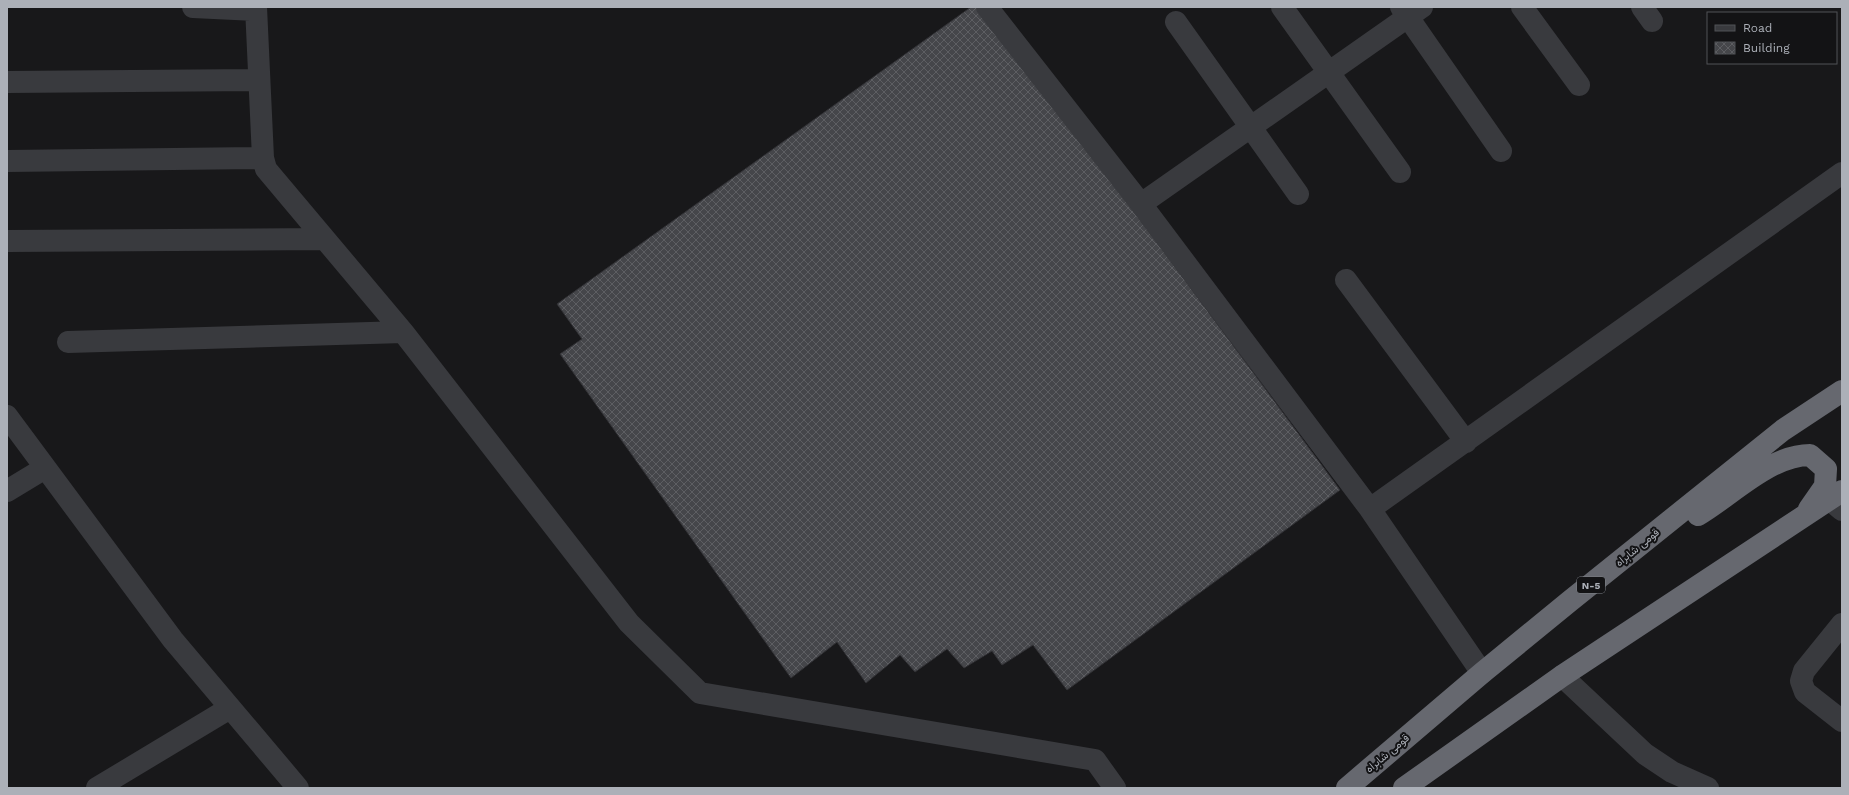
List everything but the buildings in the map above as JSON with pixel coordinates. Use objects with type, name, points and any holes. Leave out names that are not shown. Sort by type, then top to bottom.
[{"type":"highway","name":"قومی شاہراہ","points":[[1346,788],[1482,673],[1783,430],[1842,391]]},
{"type":"highway","points":[[1629,554],[1706,510],[1769,467],[1797,455],[1810,455],[1826,469],[1825,486],[1802,518]]},
{"type":"highway","points":[[1404,788],[1562,676],[1802,518],[1838,500]]},
{"type":"street","points":[[193,7],[256,8],[263,158],[266,169],[403,332],[629,623],[700,693],[1095,760],[1115,788]]},
{"type":"street","points":[[986,7],[1141,204],[1370,508],[1482,673]]},
{"type":"street","points":[[1282,7],[1400,172]]},
{"type":"street","points":[[1522,7],[1579,85]]},
{"type":"street","points":[[1141,204],[1329,73],[1410,10],[1502,151]]},
{"type":"street","points":[[1176,22],[1298,194]]},
{"type":"street","points":[[7,82],[259,80]]},
{"type":"street","points":[[7,161],[263,158]]},
{"type":"street","points":[[1370,508],[1466,442],[1842,173]]},
{"type":"street","points":[[7,241],[324,239]]},
{"type":"street","points":[[1346,280],[1466,442]]},
{"type":"street","points":[[68,342],[403,332]]},
{"type":"street","points":[[7,416],[173,640],[298,788]]},
{"type":"street","points":[[7,491],[45,468]]},
{"type":"street","points":[[1842,624],[1804,670],[1801,681],[1805,692],[1842,721]]},
{"type":"street","points":[[1562,676],[1645,754],[1672,772],[1708,788]]},
{"type":"street","points":[[97,788],[123,782],[230,708]]}]
